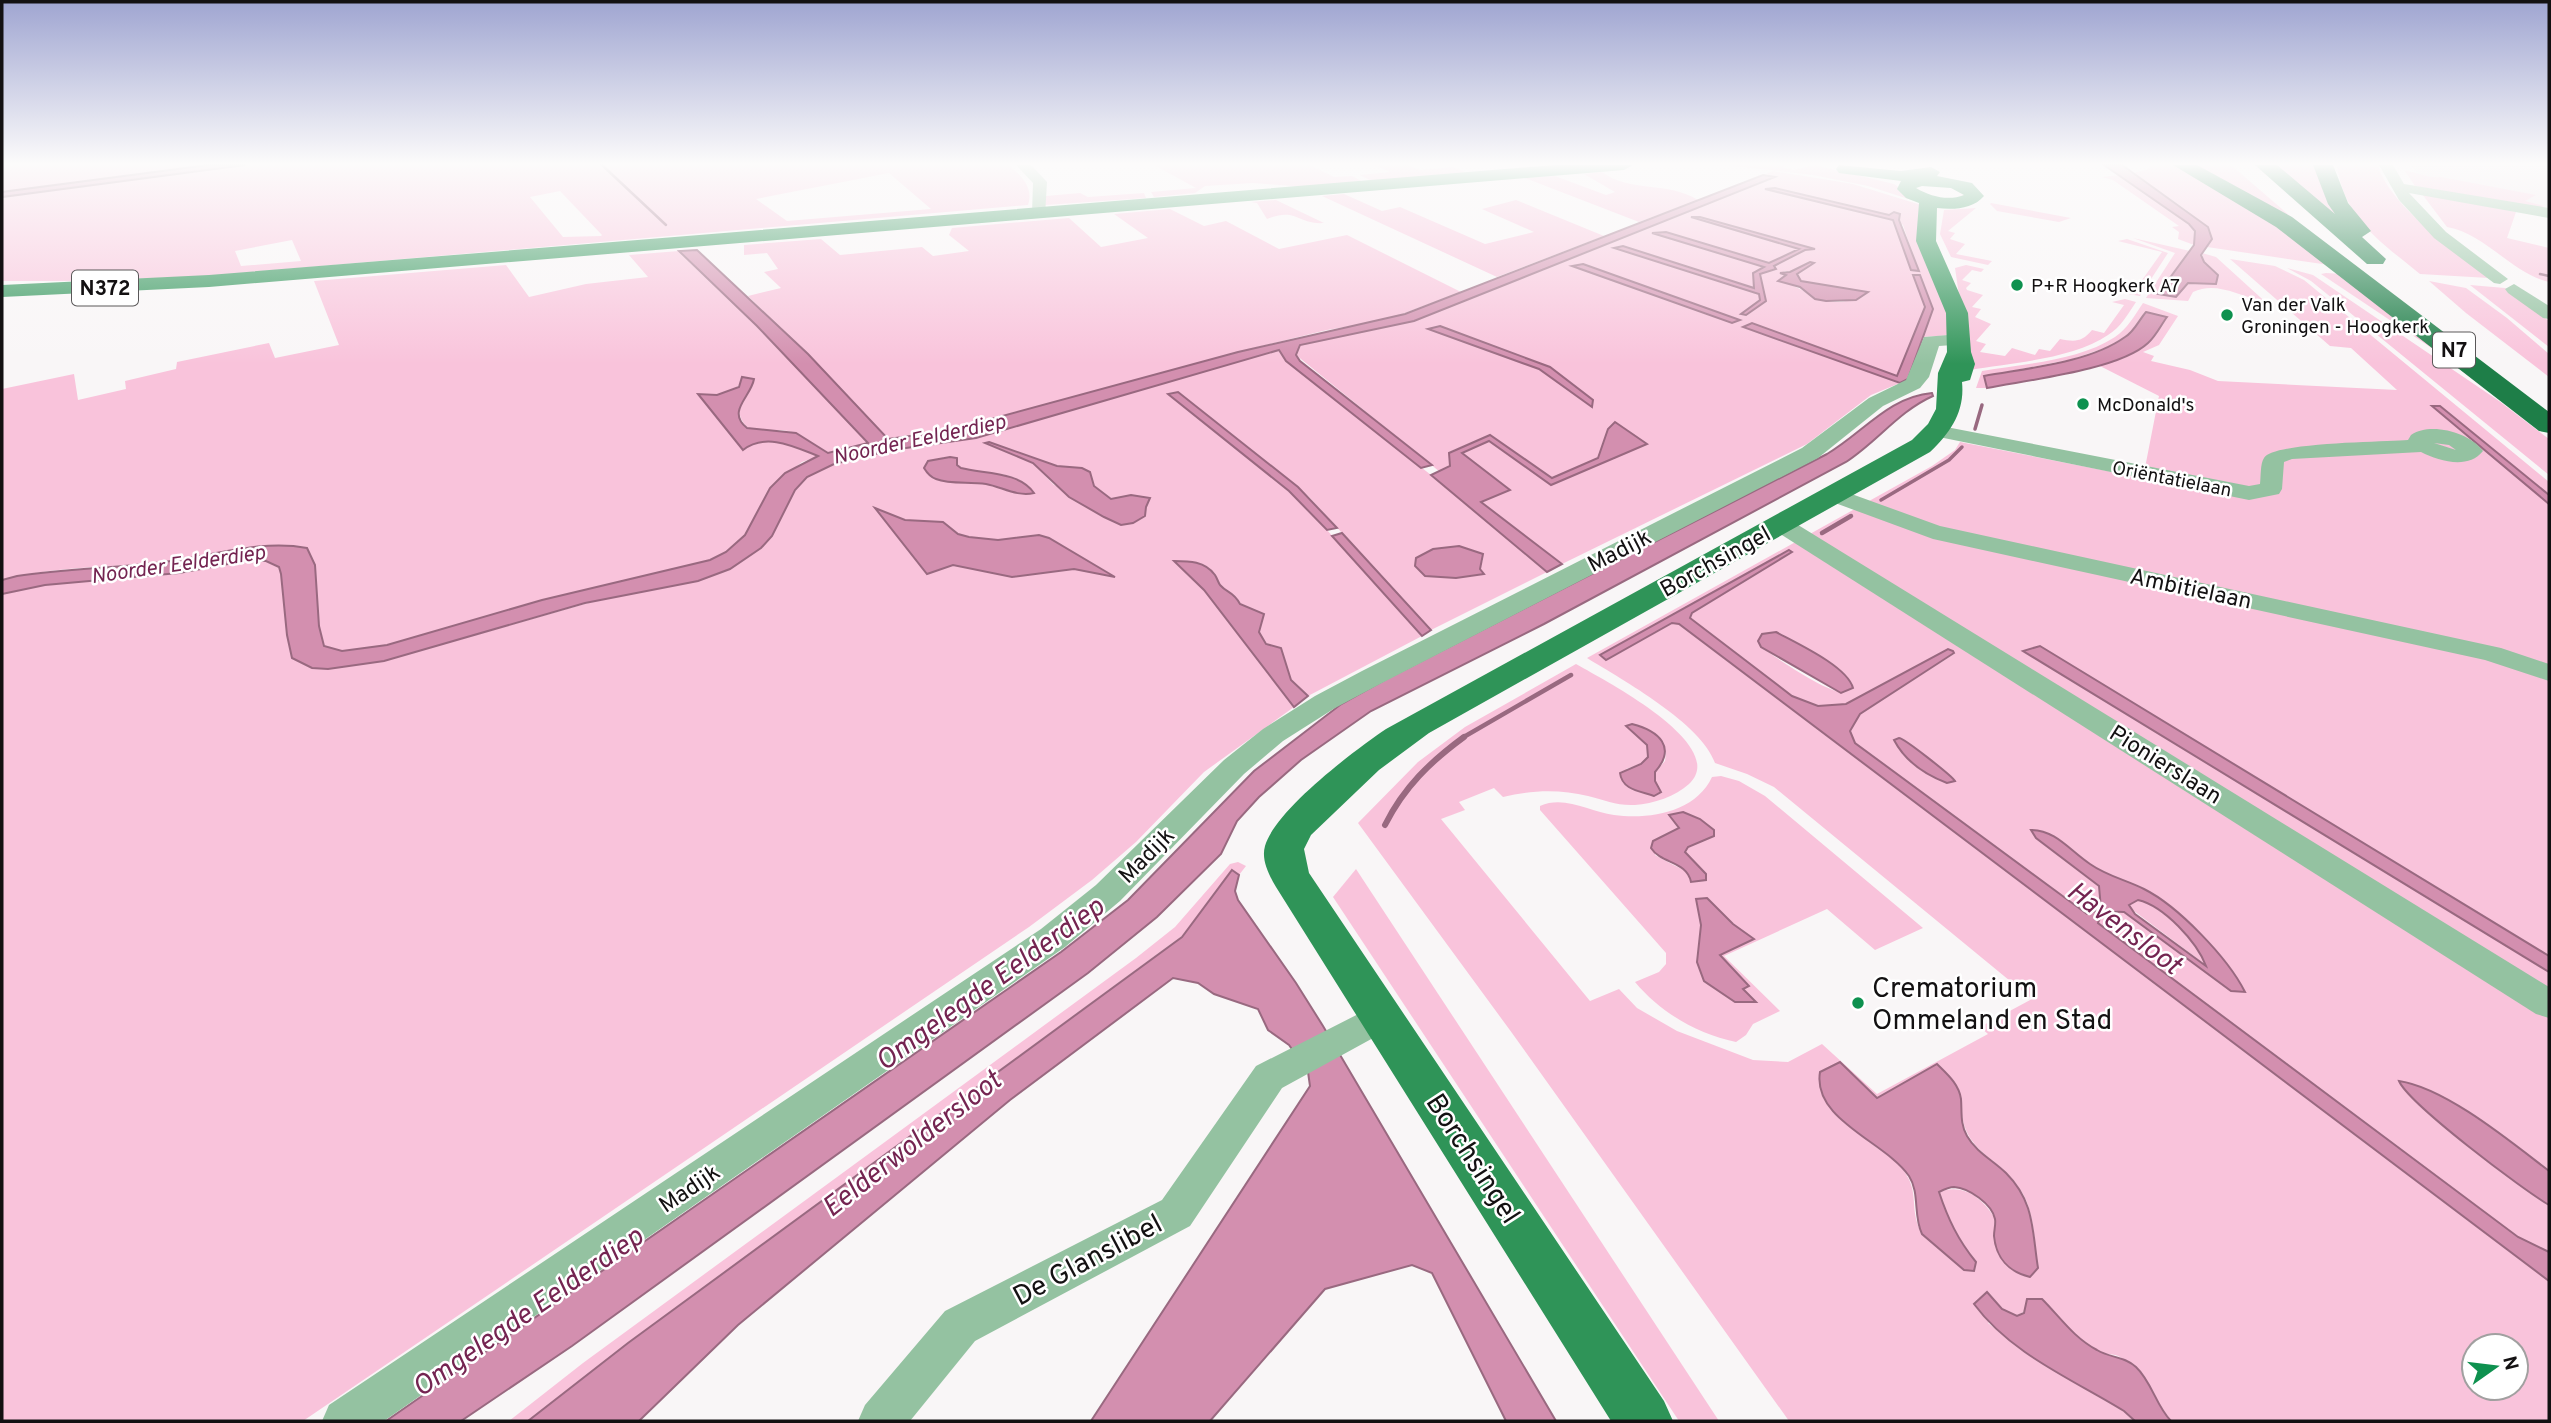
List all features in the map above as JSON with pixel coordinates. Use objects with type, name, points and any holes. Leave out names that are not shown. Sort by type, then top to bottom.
[{"type":"highway","name":"N7","points":[[2300,231],[2369,271]]},
{"type":"highway","name":"N7","points":[[2322,231],[2549,425]]},
{"type":"highway","name":"N7","points":[[2330,231],[2369,271],[2549,414]]},
{"type":"highway","name":"N7","points":[[2361,231],[2365,236],[2369,271]]},
{"type":"main road","name":"N372","points":[[2,291],[127,287],[812,231]]},
{"type":"main road","name":"Borchsingel","points":[[1644,1421],[1363,1026],[1304,895],[1298,869],[1309,841],[1389,761],[1454,706],[1906,456],[1936,431],[1944,419],[1951,392],[1959,383],[1963,364],[1957,313],[1951,292],[1950,265],[1937,231]]},
{"type":"street","points":[[2437,231],[2549,314]]},
{"type":"street","name":"Madijk","points":[[345,1421],[1053,937],[1108,892],[1234,767],[1273,735],[1325,702],[1372,677],[1810,453],[1876,402],[1913,384],[1919,377],[1931,341],[1938,339],[1959,346]]},
{"type":"street","name":"Oriëntatielaan","points":[[1936,431],[2249,493],[2271,489],[2274,459],[2288,453],[2423,446]]},
{"type":"street","name":"Ambitielaan","points":[[1835,495],[1933,532],[2491,654],[2549,673]]},
{"type":"street","name":"Pionierslaan","points":[[1782,525],[2549,1004]]},
{"type":"street","name":"De Glanslibel","points":[[881,1421],[960,1326],[1176,1213],[1269,1077],[1284,1066],[1363,1026]]},
{"type":"shaded area","points":[[2,231],[558,231],[563,237],[601,236],[599,231],[722,231],[206,276],[2,281]],"holes":[[[292,240],[301,261],[241,266],[235,251]]]},
{"type":"shaded area","points":[[951,231],[1084,231],[1101,247],[1148,238],[1139,231],[1246,231],[1279,249],[1347,235],[1461,292],[1386,320],[1327,330],[1238,352],[947,431],[888,439],[748,296],[781,288],[764,272],[778,269],[767,253],[744,255],[744,245],[821,239],[840,255],[922,247],[933,256],[969,251],[949,235]]},
{"type":"shaded area","points":[[1398,231],[1456,231],[1485,244],[1533,231],[1593,231],[1604,236],[1497,277]]},
{"type":"shaded area","points":[[1638,231],[1897,231],[1911,270],[1918,271],[1905,231],[1928,231],[1948,303],[1952,335],[1923,337],[1932,309],[1913,275],[1925,307],[1898,376],[1752,323],[1744,326],[1900,383],[1871,395],[1807,444],[1562,564],[1480,502],[1510,490],[1461,453],[1489,441],[1551,485],[1646,444],[1608,430],[1598,458],[1552,478],[1490,435],[1449,452],[1450,466],[1440,472],[1296,355],[1300,345],[1414,321]],"holes":[[[1666,232],[1769,263],[1800,249],[1805,250],[1774,266],[1773,270],[1759,274],[1766,301],[1760,300],[1760,294],[1616,248],[1624,246],[1755,288],[1753,273],[1765,267],[1653,233]],[[1813,263],[1797,274],[1801,282],[1867,292],[1853,299],[1831,302],[1779,280],[1787,275],[1784,271],[1790,272]],[[1583,264],[1739,320],[1732,323],[1574,266]],[[1430,328],[1550,367],[1593,400],[1591,407],[1539,369]]]},
{"type":"shaded area","points":[[1940,231],[1955,233],[1950,239],[1965,244],[1956,254],[1992,261],[1988,265],[1951,257]]},
{"type":"shaded area","points":[[2195,231],[2194,245],[2178,239],[2179,232]]},
{"type":"shaded area","points":[[2206,231],[2284,231],[2336,266],[2207,247],[2212,239]]},
{"type":"shaded area","points":[[2370,231],[2430,231],[2489,278],[2420,274]]},
{"type":"shaded area","points":[[2462,231],[2509,231],[2507,238],[2549,248],[2549,282],[2523,271]]},
{"type":"shaded area","points":[[2133,238],[2190,251],[2159,294],[2175,297],[2188,283],[2218,275],[2204,262],[2202,253],[2216,257],[2271,307],[2257,306],[2259,300],[2218,288],[2193,292],[2188,301],[2146,298],[2175,253]]},
{"type":"shaded area","points":[[2127,239],[2168,253],[2140,296],[2128,294],[2123,289],[2135,290],[2162,252],[2118,241]]},
{"type":"shaded area","points":[[679,251],[757,326],[869,443],[828,453],[788,431],[750,429],[741,419],[738,408],[744,398],[741,382],[728,392],[716,395],[699,394],[743,450],[761,442],[771,442],[819,456],[802,462],[772,486],[745,535],[726,552],[710,560],[542,600],[387,645],[342,651],[324,646],[319,626],[315,565],[288,545],[161,562],[41,572],[2,580],[2,389],[74,374],[78,400],[126,389],[125,381],[176,369],[177,362],[269,343],[275,358],[339,345],[314,281],[506,265],[529,297],[586,284],[648,277],[629,255]]},
{"type":"shaded area","points":[[2230,259],[2275,266],[2304,280],[2549,482],[2549,495],[2440,406],[2433,406],[2549,504],[2549,956],[2040,647],[2024,651],[2549,972],[2549,1171],[2478,1118],[2437,1095],[2418,1088],[2401,1086],[2480,1155],[2549,1205],[2549,1252],[2518,1237],[2098,923],[2105,914],[2124,912],[2231,991],[2240,982],[2142,888],[2117,879],[2090,864],[2050,834],[2031,830],[2036,838],[2099,886],[2101,909],[2087,914],[1855,743],[1850,731],[1860,714],[1954,654],[1948,649],[1846,704],[1817,706],[1792,696],[1690,618],[1691,613],[1791,552],[1789,550],[1600,655],[1621,652],[1673,623],[1679,624],[2549,1281],[2549,1421],[2171,1421],[2129,1363],[2118,1356],[2090,1347],[2068,1328],[2042,1299],[2017,1316],[2002,1309],[1988,1323],[2027,1354],[2124,1411],[2135,1421],[1789,1421],[1512,1033],[1358,823],[1418,762],[1465,727],[1576,664],[1634,698],[1679,733],[1693,751],[1697,768],[1689,784],[1664,799],[1635,805],[1617,804],[1556,791],[1503,797],[1494,788],[1459,802],[1465,810],[1441,819],[1590,1001],[1619,989],[1637,1008],[1677,1031],[1753,1060],[1788,1062],[1822,1044],[1877,1094],[1988,1034],[1980,1027],[2032,999],[1774,787],[1715,763],[1695,733],[1678,718],[1587,658],[1932,466],[1955,450],[1960,442],[2143,478],[2159,396],[2098,365],[2138,348],[2152,337],[2167,317],[2113,345],[2073,359],[1985,376],[1987,388],[1976,388],[1982,371],[2050,360],[2100,345],[2123,330],[2143,303],[2178,316],[2159,345],[2143,352],[2154,356],[2151,361],[2190,370],[2218,381],[2397,390],[2351,348],[2330,346]],"holes":[[[1776,632],[1840,670],[1846,692],[1816,682],[1761,647]],[[1627,726],[1666,752],[1665,761],[1655,772],[1655,781],[1626,769],[1641,764],[1648,757],[1647,745]],[[1840,1063],[1877,1098],[1961,1097],[1962,1116],[1973,1143],[2003,1169],[2027,1202],[2038,1268],[1994,1232],[1995,1218],[1990,1210],[1978,1198],[1964,1191],[1956,1189],[1938,1192],[1963,1246],[1976,1262],[1964,1270],[1922,1234],[1917,1223],[1912,1189],[1903,1170],[1825,1099],[1819,1083],[1820,1072]]]},
{"type":"shaded area","points":[[1966,265],[1984,269],[1981,272],[1972,270],[1962,280],[1971,283],[1967,290],[1983,295],[1972,307],[1981,309],[1975,317],[1991,324],[1976,341],[1986,344],[1980,352],[2005,356],[2012,348],[2035,355],[2039,349],[2050,351],[2060,339],[2078,340],[2092,330],[2104,333],[2124,305],[2112,302],[2125,299],[2136,302],[2117,328],[2077,350],[2041,359],[1970,370],[1955,268]]},
{"type":"shaded area","points":[[2287,268],[2313,275],[2499,401],[2549,439],[2549,475],[2311,281]]},
{"type":"shaded area","points":[[2321,274],[2343,274],[2466,371]]},
{"type":"shaded area","points":[[2429,281],[2466,288],[2507,318],[2549,354],[2549,377],[2466,313]]},
{"type":"shaded area","points":[[2470,285],[2505,288],[2549,321],[2549,347]]},
{"type":"shaded area","points":[[1279,350],[1286,361],[1431,475],[1547,572],[1431,630],[1309,497],[1178,392],[1169,393],[1301,501],[1422,636],[1308,696],[1291,680],[1281,648],[1265,644],[1259,632],[1264,614],[1240,604],[1220,585],[1211,570],[1202,564],[1175,561],[1204,590],[1294,707],[1204,772],[1136,842],[1092,880],[1029,927],[303,1421],[2,1421],[2,594],[45,585],[179,573],[250,560],[266,561],[279,567],[281,574],[292,658],[312,668],[328,669],[384,661],[620,594],[695,581],[729,569],[807,477],[834,464],[892,450],[976,438]],"holes":[[[989,442],[1057,466],[1082,468],[1090,472],[1094,486],[1111,499],[1054,485],[1033,463],[986,444]],[[943,457],[956,458],[957,465],[961,468],[1020,480],[1034,493],[986,484],[939,480]],[[1131,495],[1150,498],[1145,507],[1111,499]],[[876,509],[905,520],[943,522],[958,534],[969,537],[998,540],[1027,536],[1049,538],[1112,575],[1074,569],[1012,577],[953,565],[927,574]],[[1483,559],[1480,569],[1483,574],[1467,577],[1425,576],[1419,569]]]},
{"type":"shaded area","points":[[1721,776],[1739,781],[1765,796],[1923,928],[1875,950],[1827,909],[1724,956],[1780,1011],[1753,1024],[1746,1035],[1736,1042],[1707,1033],[1680,1020],[1656,1003],[1635,982],[1659,972],[1666,964],[1666,953],[1540,810],[1540,806],[1559,802],[1614,815],[1656,814],[1683,806],[1705,789],[1712,777]],"holes":[[[1683,812],[1714,836],[1687,847],[1685,852],[1706,874],[1686,870],[1655,855],[1662,836],[1679,828],[1669,815]],[[1707,898],[1733,924],[1754,939],[1719,955],[1749,986],[1742,989],[1755,1002],[1697,962]]]},
{"type":"shaded area","points":[[1238,862],[1246,866],[1239,875],[1232,871],[1182,936],[628,1343],[528,1421],[509,1421],[583,1363],[1136,958],[1175,927],[1230,864]]},
{"type":"shaded area","points":[[1356,869],[1719,1421],[1679,1421],[1333,897]]},
{"type":"shaded area","points":[[2138,900],[2159,910],[2179,926],[2196,946],[2207,966],[2130,908],[2130,903]]},
{"type":"water","name":"Noorder Eelderdiep","points":[[1618,231],[1639,231],[1414,321],[1300,345],[1296,355],[1300,361],[1432,465],[1421,468],[1286,361],[1279,350],[976,438],[892,450],[834,464],[807,477],[795,490],[772,536],[761,548],[730,569],[698,581],[585,603],[384,661],[328,669],[312,668],[292,658],[281,574],[279,567],[266,561],[250,560],[179,573],[45,585],[2,594],[2,580],[17,576],[163,562],[253,547],[307,548],[315,565],[319,626],[324,646],[342,651],[387,645],[542,600],[710,560],[726,552],[745,535],[770,488],[785,473],[818,456],[790,445],[771,442],[761,442],[743,450],[698,394],[717,395],[739,387],[742,377],[754,379],[739,410],[741,422],[747,428],[796,433],[828,453],[868,443],[757,326],[679,251],[697,250],[808,354],[888,439],[947,431],[1238,352],[1405,314]]},
{"type":"water","points":[[1740,231],[1752,231],[1815,249],[1805,250],[1774,266],[1776,269],[1760,274],[1766,301],[1746,315],[1741,314],[1760,300],[1759,294],[1614,248],[1623,246],[1754,288],[1753,273],[1764,267],[1652,233],[1666,232],[1769,263],[1799,249]]},
{"type":"water","points":[[1897,231],[1903,231],[1919,271],[1911,270]]},
{"type":"water","points":[[2195,231],[2209,231],[2212,239],[2201,255],[2204,262],[2218,275],[2216,284],[2188,283],[2176,297],[2158,294],[2194,245]]},
{"type":"water","points":[[1810,262],[1814,263],[1797,274],[1801,281],[1868,292],[1856,300],[1826,301],[1815,299],[1800,287],[1778,281],[1786,275],[1780,273],[1790,272]]},
{"type":"water","points":[[1583,264],[1740,320],[1732,323],[1572,266]]},
{"type":"water","points":[[1913,275],[1920,275],[1933,309],[1908,379],[1900,383],[1743,327],[1752,323],[1897,376],[1925,307]]},
{"type":"water","points":[[2146,312],[2167,317],[2151,340],[2134,352],[2072,373],[1987,388],[1984,376],[2076,359],[2110,346],[2131,332]]},
{"type":"water","points":[[1440,326],[1550,367],[1593,400],[1592,407],[1539,369],[1428,329]]},
{"type":"water","points":[[1178,392],[1298,487],[1337,528],[1327,530],[1289,491],[1168,394]]},
{"type":"water","points":[[1932,393],[1933,396],[1909,410],[1846,462],[1544,624],[1371,711],[1301,760],[1259,797],[1237,821],[1221,854],[1157,917],[1088,973],[572,1346],[461,1421],[386,1421],[1061,952],[1128,900],[1254,771],[1340,705],[1827,454],[1902,401]]},
{"type":"water","points":[[2432,406],[2440,406],[2549,495],[2549,504]]},
{"type":"water","points":[[1615,422],[1647,444],[1551,485],[1489,441],[1462,453],[1510,490],[1481,502],[1562,564],[1547,572],[1431,475],[1450,466],[1449,453],[1490,435],[1552,478],[1598,458],[1608,429]]},
{"type":"water","points":[[989,442],[1057,466],[1082,468],[1090,472],[1094,486],[1111,499],[1131,495],[1150,498],[1145,516],[1133,523],[1121,525],[1104,517],[1069,497],[1033,463],[985,443]]},
{"type":"water","points":[[957,458],[957,465],[961,468],[1010,477],[1028,486],[1034,493],[1016,493],[980,483],[942,481],[930,476],[924,468],[928,461]]},
{"type":"water","points":[[875,508],[905,520],[943,522],[958,534],[969,537],[998,540],[1039,535],[1049,538],[1115,577],[1074,569],[1012,577],[953,565],[927,574]]},
{"type":"water","points":[[1342,533],[1431,630],[1422,636],[1332,536]]},
{"type":"water","points":[[1459,546],[1483,554],[1480,569],[1484,574],[1456,578],[1425,576],[1415,566],[1416,558],[1433,549]]},
{"type":"water","points":[[1789,550],[1792,552],[1692,613],[1690,618],[1792,696],[1818,706],[1846,704],[1948,649],[1953,651],[1954,653],[1860,714],[1850,731],[1855,743],[2087,914],[2101,909],[2099,886],[2036,838],[2031,830],[2048,833],[2096,868],[2144,889],[2172,907],[2215,949],[2245,992],[2231,991],[2124,912],[2105,914],[2098,923],[2518,1237],[2549,1252],[2549,1281],[1679,624],[1672,623],[1606,660],[1600,655]],"holes":[[[2138,900],[2178,926],[2195,946],[2206,966],[2135,914],[2129,905]]]},
{"type":"water","points":[[1174,561],[1202,564],[1211,570],[1220,585],[1240,604],[1264,614],[1259,632],[1266,644],[1281,648],[1291,680],[1308,696],[1294,707],[1204,590]]},
{"type":"water","points":[[1776,632],[1831,664],[1849,680],[1853,688],[1841,693],[1761,647],[1758,641],[1762,634]]},
{"type":"water","points":[[2040,646],[2549,956],[2549,972],[2023,651]]},
{"type":"water","points":[[1632,724],[1657,736],[1665,748],[1655,772],[1655,781],[1661,792],[1654,796],[1632,789],[1621,779],[1620,773],[1641,764],[1648,757],[1647,745],[1626,726]]},
{"type":"water","points":[[1899,738],[1955,781],[1947,783],[1917,766],[1899,748],[1894,740]]},
{"type":"water","points":[[1683,812],[1700,819],[1714,830],[1714,836],[1688,847],[1685,852],[1706,874],[1706,880],[1691,882],[1684,870],[1651,848],[1653,841],[1679,828],[1669,815]]},
{"type":"water","points":[[1232,870],[1239,875],[1235,891],[1238,900],[1323,1026],[1556,1421],[1506,1421],[1432,1273],[1412,1265],[1325,1289],[1210,1421],[1091,1421],[1310,1086],[1308,1072],[1289,1045],[1268,1030],[1258,1009],[1214,994],[1198,983],[1173,978],[1010,1100],[738,1325],[639,1421],[528,1421],[628,1343],[1182,937]]},
{"type":"water","points":[[1707,898],[1733,924],[1754,939],[1720,955],[1749,986],[1743,989],[1756,1002],[1735,1002],[1704,981],[1697,962],[1701,925],[1696,899]]},
{"type":"water","points":[[1840,1062],[1877,1098],[1937,1064],[1948,1076],[1960,1094],[1962,1122],[1967,1136],[1975,1147],[2015,1184],[2027,1206],[2038,1268],[2030,1277],[2016,1272],[2005,1263],[1995,1244],[1993,1213],[1985,1203],[1966,1190],[1954,1187],[1939,1192],[1954,1229],[1976,1262],[1974,1271],[1964,1270],[1922,1234],[1909,1176],[1827,1104],[1821,1089],[1820,1072]]},
{"type":"water","points":[[2399,1081],[2437,1094],[2457,1105],[2549,1171],[2549,1205],[2516,1183],[2444,1126],[2407,1092]]},
{"type":"water","points":[[1987,1292],[2002,1309],[2017,1316],[2024,1313],[2027,1299],[2042,1299],[2089,1345],[2136,1367],[2171,1421],[2135,1421],[2124,1411],[2024,1351],[1989,1322],[1974,1304]]},
{"type":"waterway","points":[[2540,274],[2549,276]]},
{"type":"waterway","points":[[1975,429],[1982,405]]},
{"type":"waterway","points":[[1881,500],[1949,460],[1962,447]]},
{"type":"waterway","points":[[1822,533],[1851,516]]},
{"type":"waterway","name":"Eelderwoldersloot","points":[[1462,738],[1571,675]]},
{"type":"waterway","name":"Eelderwoldersloot","points":[[1385,825],[1392,811],[1419,776],[1464,737]]},
{"type":"place","name":"P+R Hoogkerk A7","points":[[2017,285]]},
{"type":"place","name":"Van der Valk Groningen - Hoogkerk","points":[[2227,315]]},
{"type":"place","name":"McDonald's","points":[[2083,404]]},
{"type":"place","name":"Crematorium Ommeland en Stad","points":[[1858,1003]]},
{"type":"water label","name":"Havensloot","points":[[2125,927]]},
{"type":"water label","name":"Omgelegde Eelderdiep","points":[[989,983]]},
{"type":"water label","name":"Omgelegde Eelderdiep","points":[[527,1311]]}]
